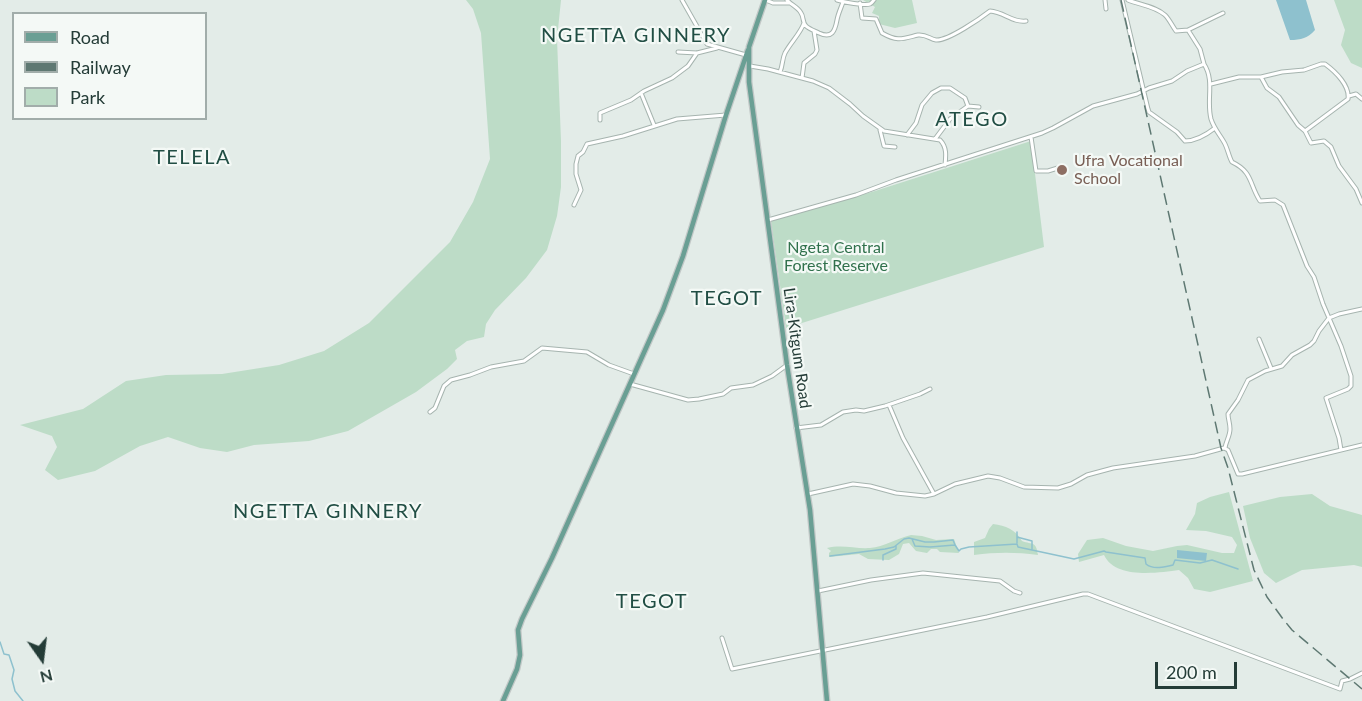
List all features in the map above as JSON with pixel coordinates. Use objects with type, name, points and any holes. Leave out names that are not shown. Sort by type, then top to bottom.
[{"type":"main road","name":"Lira-Kitgum Road","points":[[765,0],[748,48],[748,66],[787,365],[808,494],[827,701]]},
{"type":"main road","points":[[503,701],[517,669],[520,655],[518,630],[522,619],[552,558],[663,310],[683,255],[748,48]]},
{"type":"street","points":[[682,0],[710,46],[746,55]]},
{"type":"street","points":[[765,0],[773,3],[788,2],[800,11],[806,26],[827,36],[835,28],[843,2]]},
{"type":"street","points":[[837,0],[851,4],[868,4],[874,0]]},
{"type":"street","points":[[1105,0],[1106,9]]},
{"type":"street","points":[[1122,0],[1149,112],[1177,132],[1185,141],[1198,139],[1215,128]]},
{"type":"street","points":[[1128,0],[1165,15],[1176,31],[1188,30],[1223,14]]},
{"type":"street","points":[[1149,0],[1151,8]]},
{"type":"street","points":[[860,3],[862,18],[876,19],[882,33],[896,39],[908,39],[922,34],[935,40],[940,39],[962,30],[993,10],[1016,21],[1026,21]]},
{"type":"street","points":[[780,72],[784,55],[800,33],[804,23]]},
{"type":"street","points":[[1188,30],[1200,49],[1208,70],[1211,84],[1209,108],[1215,128],[1227,147],[1232,162],[1246,172],[1260,201],[1275,200],[1283,205],[1344,354],[1352,380],[1351,386],[1326,398],[1341,450]]},
{"type":"street","points":[[801,78],[804,63],[817,50],[814,31]]},
{"type":"street","points":[[678,52],[697,53],[718,47]]},
{"type":"street","points":[[600,120],[600,113],[684,70],[697,53]]},
{"type":"street","points":[[768,220],[856,195],[1031,137],[1053,129],[1093,106],[1132,96],[1172,81],[1204,64]]},
{"type":"street","points":[[1211,84],[1239,77],[1261,77],[1323,64],[1340,78],[1349,96]]},
{"type":"street","points":[[748,66],[780,72],[829,88],[884,131],[940,140],[946,156],[945,165]]},
{"type":"street","points":[[1261,77],[1267,88],[1279,97],[1312,143],[1324,141],[1330,147],[1362,203]]},
{"type":"street","points":[[907,135],[916,123],[922,105],[935,90],[950,87],[965,98],[968,106]]},
{"type":"street","points":[[641,93],[654,126]]},
{"type":"street","points":[[1305,131],[1349,96],[1356,94],[1362,99]]},
{"type":"street","points":[[935,140],[950,119],[968,106],[979,107]]},
{"type":"street","points":[[574,204],[580,190],[576,164],[578,156],[587,144],[623,136],[677,119],[726,115]]},
{"type":"street","points":[[880,128],[884,146],[895,147]]},
{"type":"street","points":[[1031,137],[1036,171],[1048,171],[1061,167]]},
{"type":"street","points":[[1362,309],[1329,318],[1310,345],[1292,355],[1282,366],[1271,368],[1248,380],[1228,414],[1230,428],[1225,448],[1239,474],[1362,445]]},
{"type":"street","points":[[1259,339],[1271,368]]},
{"type":"street","points":[[430,412],[435,408],[444,386],[451,380],[491,367],[524,361],[542,348],[587,352],[609,365],[634,374]]},
{"type":"street","points":[[630,384],[688,400],[699,399],[723,394],[731,388],[753,385],[772,376],[787,365]]},
{"type":"street","points":[[796,428],[821,425],[848,411],[864,411],[930,389]]},
{"type":"street","points":[[889,404],[903,438],[934,494]]},
{"type":"street","points":[[808,494],[853,484],[922,496],[934,494],[955,484],[988,476],[1000,478],[1024,488],[1058,488],[1113,468],[1195,456],[1225,448]]},
{"type":"street","points":[[818,591],[871,580],[923,573],[1000,580],[1020,593]]},
{"type":"street","points":[[723,638],[732,669],[1088,594],[1340,689],[1342,681],[1362,673]]},
{"type":"green space","points":[[466,0],[561,0],[557,39],[561,187],[557,216],[547,250],[526,278],[495,310],[486,324],[484,337],[467,341],[455,350],[457,359],[416,392],[348,431],[309,441],[254,445],[227,452],[200,448],[168,437],[140,446],[95,471],[58,480],[45,470],[57,447],[52,436],[20,425],[83,409],[126,381],[166,375],[222,374],[279,365],[324,351],[369,323],[450,242],[473,202],[490,159],[481,33],[473,9]]},
{"type":"green space","points":[[863,0],[912,0],[917,23],[895,28],[879,24],[879,16],[872,13],[875,7]]},
{"type":"green space","points":[[1334,0],[1362,0],[1362,68],[1351,63],[1341,45],[1345,30]]},
{"type":"green space","name":"Ngeta Central Forest Reserve","points":[[1031,141],[1044,247],[786,328],[771,221],[875,191]]},
{"type":"green space","points":[[1229,492],[1253,581],[1210,592],[1194,589],[1188,578],[1179,570],[1149,573],[1127,571],[1109,563],[1104,555],[1079,562],[1078,554],[1087,540],[1103,538],[1126,546],[1153,551],[1187,545],[1222,553],[1234,553],[1237,545],[1232,537],[1206,531],[1186,530],[1195,514],[1197,503]]},
{"type":"green space","points":[[1312,494],[1330,506],[1362,515],[1362,567],[1354,565],[1302,570],[1276,583],[1264,573],[1250,538],[1243,506],[1280,497]]},
{"type":"green space","points":[[993,524],[1010,529],[1022,541],[1033,544],[1038,555],[990,553],[974,555],[974,542],[985,538]]},
{"type":"green space","points":[[911,535],[936,540],[954,539],[959,553],[940,552],[937,549],[931,549],[927,553],[916,551],[909,543],[903,544],[899,554],[889,560],[868,559],[859,554],[829,557],[831,551],[827,548],[875,547]]},
{"type":"water","points":[[1276,0],[1306,0],[1315,30],[1304,38],[1290,40]]},
{"type":"water","points":[[1177,550],[1207,553],[1206,561],[1177,558]]},
{"type":"waterway","points":[[1017,532],[1017,543]]},
{"type":"waterway","points":[[1017,537],[1032,541],[1032,549]]},
{"type":"waterway","points":[[830,556],[894,547],[909,538],[925,542],[953,540],[955,545]]},
{"type":"waterway","points":[[912,539],[915,546],[955,545],[959,551],[969,547],[1017,544],[1018,547],[1074,559],[1104,551],[1145,558],[1146,564],[1156,567],[1173,565],[1175,560],[1200,563],[1212,560],[1238,569]]},
{"type":"waterway","points":[[883,560],[883,555],[896,549],[896,546]]},
{"type":"waterway","points":[[0,642],[4,654],[9,655],[14,670],[12,679],[15,691],[23,701]]},
{"type":"railway","points":[[1121,0],[1221,448],[1254,570],[1267,597],[1292,630],[1362,689]]},
{"type":"place","name":"Ufra Vocational School","points":[[1062,170]]},
{"type":"district","name":"NGETTA GINNERY","points":[[636,36]]},
{"type":"district","name":"ATEGO","points":[[972,120]]},
{"type":"district","name":"TELELA","points":[[192,158]]},
{"type":"district","name":"TEGOT","points":[[727,299]]},
{"type":"district","name":"NGETTA GINNERY","points":[[328,512]]},
{"type":"district","name":"TEGOT","points":[[652,602]]}]
